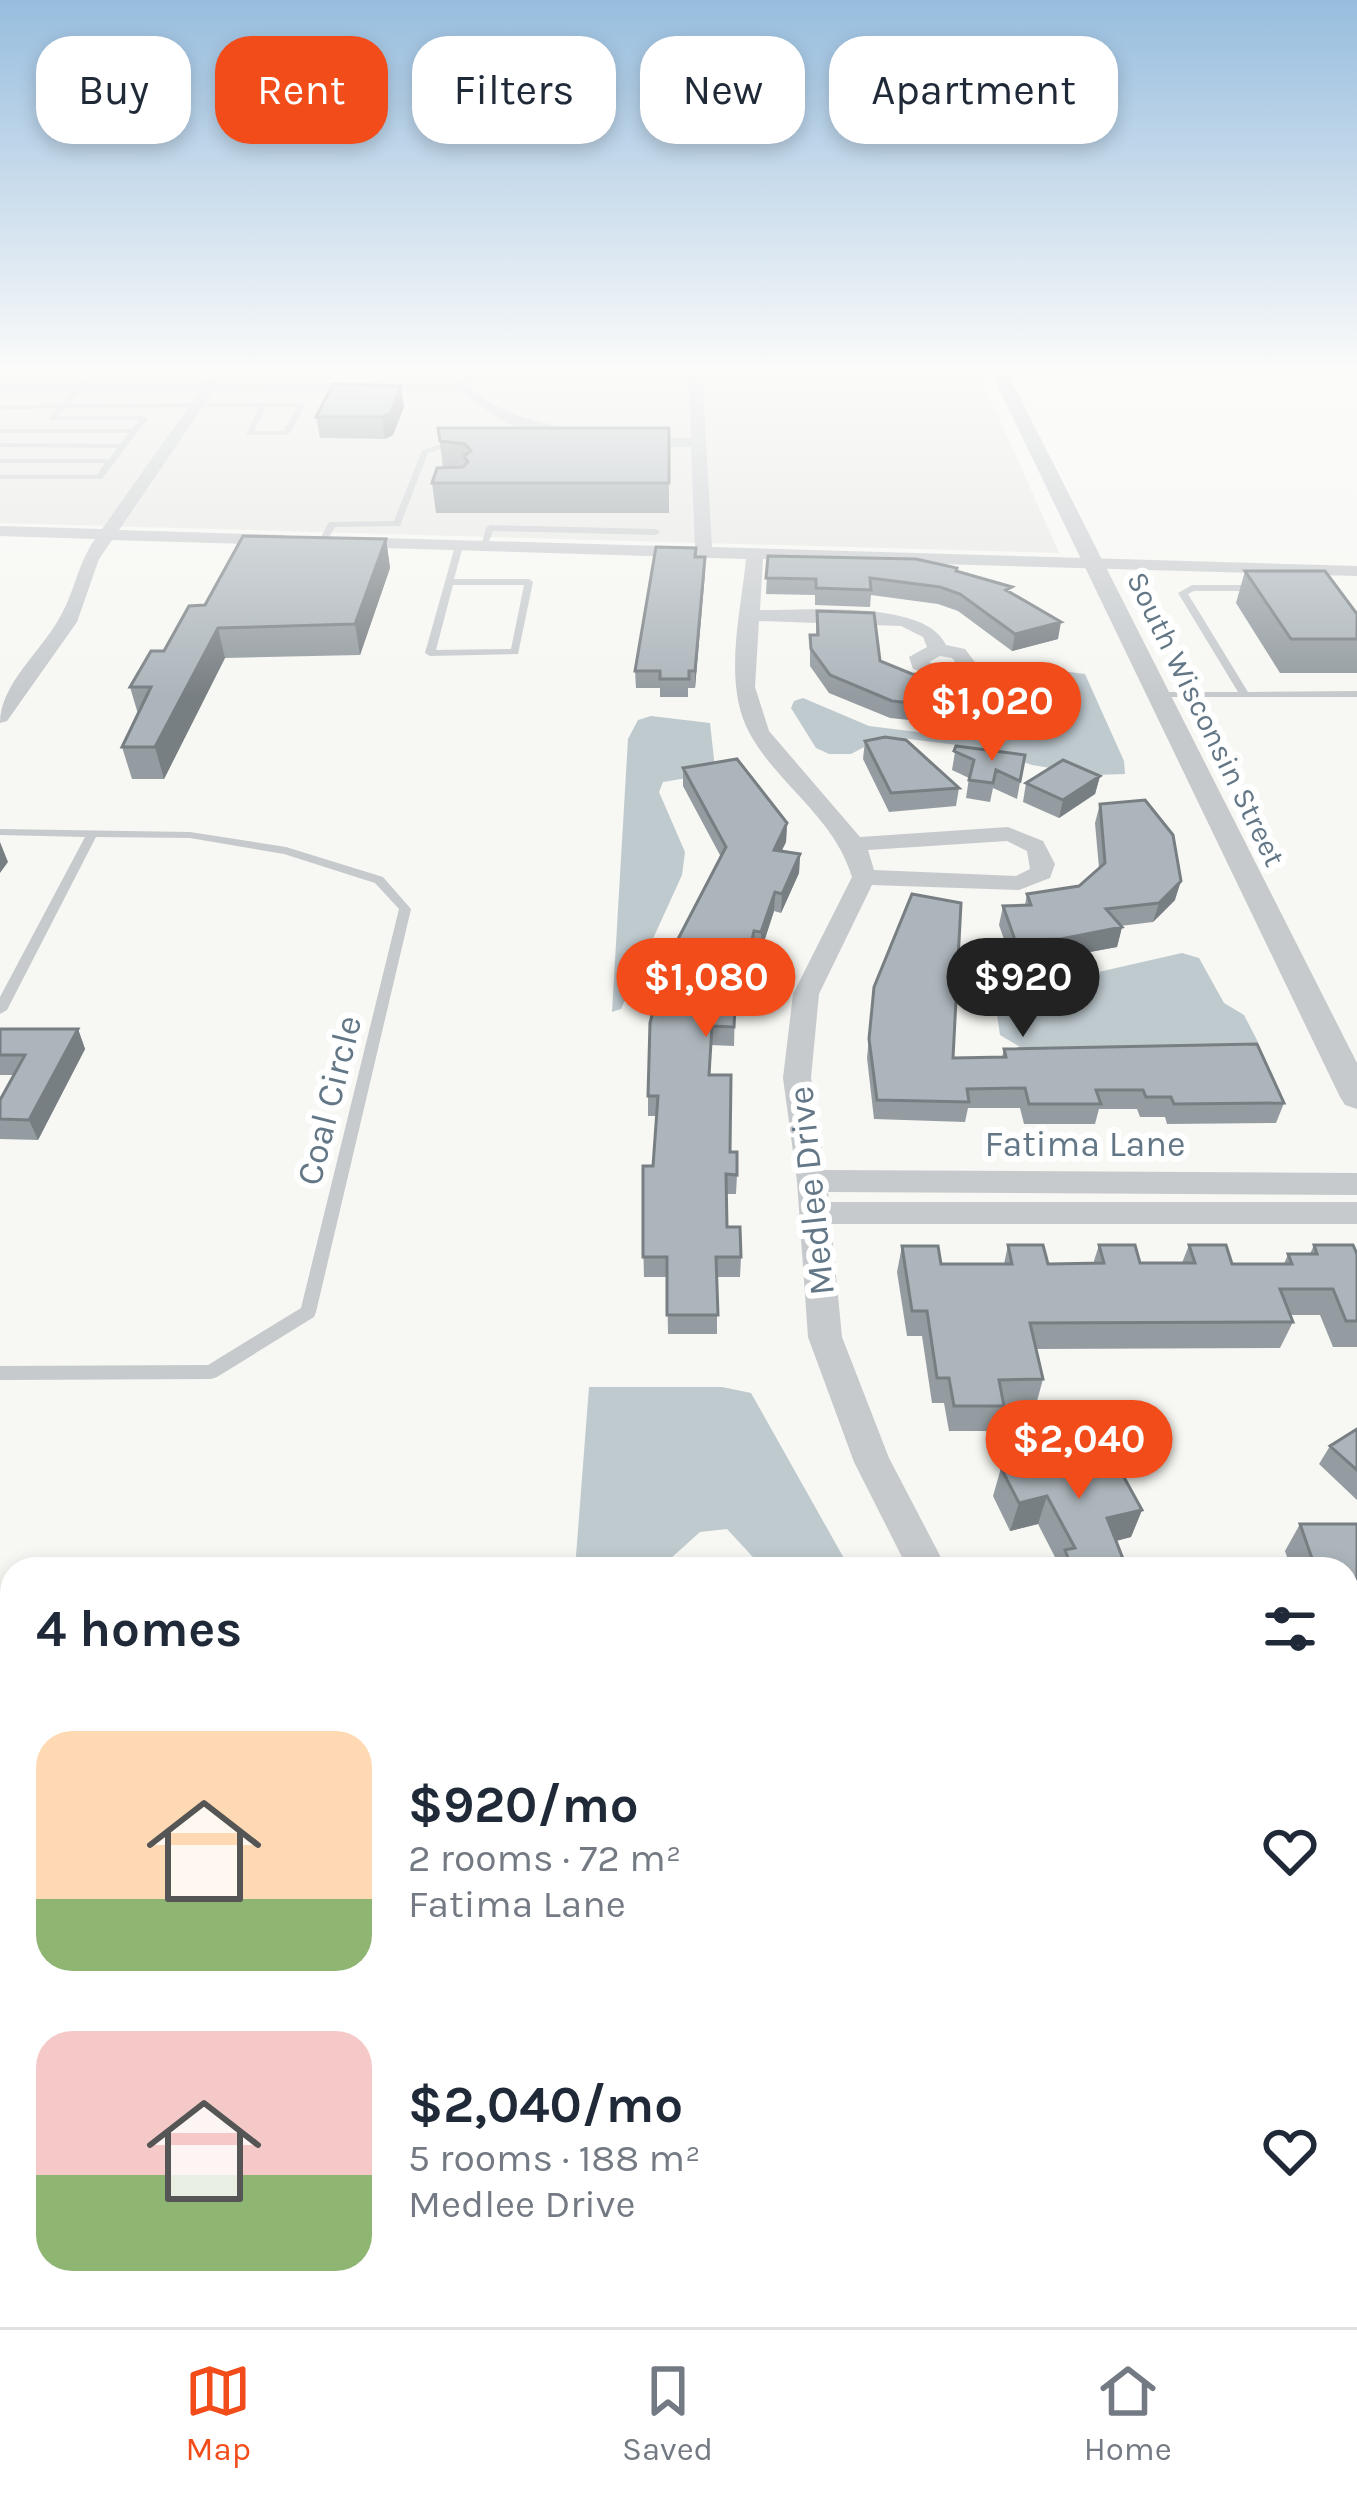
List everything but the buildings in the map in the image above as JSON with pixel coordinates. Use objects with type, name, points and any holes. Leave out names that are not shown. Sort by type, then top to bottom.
[{"type":"street","points":[[0,717],[76,606],[87,584],[90,560],[146,479]]},
{"type":"street","points":[[701,479],[704,554]]},
{"type":"street","name":"South Wisconsin Street","points":[[1051,479],[1357,1096]]},
{"type":"street","points":[[0,531],[1357,571]]},
{"type":"street","points":[[755,556],[745,687],[759,732],[854,844],[863,878],[1019,883],[1042,873],[1045,861],[1027,839],[1008,835],[854,844]]},
{"type":"street","points":[[750,615],[905,621],[931,634],[938,650]]},
{"type":"street","name":"Medlee Drive","points":[[863,878],[806,994],[797,1078],[825,1336],[872,1462],[922,1557]]},
{"type":"street","name":"Fatima Lane","points":[[813,1197],[1357,1184]]},
{"type":"street","name":"Fatima Lane","points":[[813,1197],[1357,1213]]},
{"type":"lane","points":[[323,541],[332,524],[398,524],[415,479]]},
{"type":"lane","points":[[409,493],[433,493]]},
{"type":"lane","points":[[483,547],[490,528],[656,532]]},
{"type":"lane","points":[[448,582],[529,582],[515,652],[430,653],[448,582],[459,546]]},
{"type":"lane","points":[[1306,570],[1319,588]]},
{"type":"lane","points":[[1245,695],[1183,593],[1192,588],[1277,588]]},
{"type":"lane","points":[[1157,695],[1357,694]]},
{"type":"lane","points":[[0,832],[93,832],[0,1010]]},
{"type":"lane","name":"Coal Circle","points":[[0,1373],[212,1372],[308,1312],[405,908],[379,880],[286,851],[190,835],[93,832]]},
{"type":"shaded area","points":[[0,479],[1026,479],[1059,553],[0,523]]},
{"type":"shaded area","points":[[1024,666],[1085,674],[1124,761],[1125,774],[1094,775],[1032,765],[981,748],[885,736],[851,754],[829,754],[816,748],[791,708],[803,698],[869,726],[1004,740],[1055,715],[1002,681],[1008,670]]},
{"type":"shaded area","points":[[651,716],[710,723],[715,768],[710,774],[663,782],[659,792],[685,852],[682,875],[621,1009],[612,1012],[628,739],[638,720]]},
{"type":"shaded area","points":[[1182,953],[1199,958],[1224,1003],[1244,1015],[1258,1042],[1251,1047],[1020,1047],[1000,1035],[996,1008],[1011,992]]},
{"type":"shaded area","points":[[589,1387],[722,1387],[751,1393],[843,1557],[753,1557],[727,1529],[700,1532],[672,1557],[576,1557]]}]
